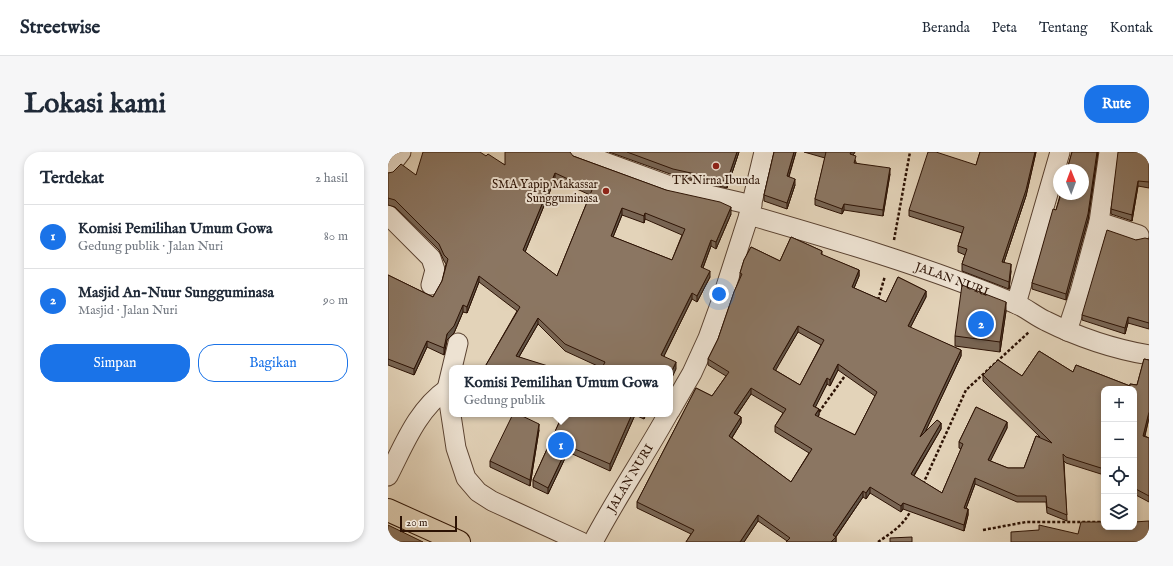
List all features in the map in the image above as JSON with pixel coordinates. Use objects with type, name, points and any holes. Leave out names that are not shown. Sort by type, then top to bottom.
[{"type":"highway","points":[[388,510],[459,542]]},
{"type":"street","points":[[388,169],[401,152]]},
{"type":"street","name":"JALAN NURI","points":[[577,152],[670,186],[750,210],[890,257],[1016,304],[1043,320],[1067,331],[1115,347],[1149,355]]},
{"type":"street","points":[[673,406],[692,373],[708,338],[750,210],[764,152]]},
{"type":"street","points":[[1016,304],[1060,152]]},
{"type":"street","points":[[1067,331],[1080,292],[1099,222],[1109,152]]},
{"type":"street","points":[[388,215],[430,258],[435,270],[431,285]]},
{"type":"street","points":[[1099,222],[1139,235]]},
{"type":"street","points":[[453,365],[458,343]]},
{"type":"street","points":[[449,381],[447,390],[449,403]]},
{"type":"street","points":[[389,474],[424,410],[433,399],[447,390]]},
{"type":"street","points":[[451,417],[456,448],[466,478],[478,492],[492,501],[581,542]]},
{"type":"street","name":"JALAN NURI","points":[[593,542],[608,514],[640,465],[666,417]]},
{"type":"path","points":[[876,307],[890,257],[910,152]]},
{"type":"path","points":[[920,490],[966,390],[1043,320]]},
{"type":"path","points":[[818,412],[850,369]]},
{"type":"path","points":[[878,542],[897,529],[907,519],[913,505]]},
{"type":"path","points":[[983,530],[1026,522],[1101,522]]},
{"type":"building","points":[[423,152],[480,152],[486,156],[488,154],[505,165],[505,152],[570,152],[573,156],[666,190],[720,202],[731,207],[716,242],[711,240],[701,267],[710,271],[697,296],[692,293],[661,355],[676,362],[673,368],[673,365],[604,365],[605,362],[565,344],[538,318],[516,356],[545,365],[486,365],[520,307],[479,276],[467,307],[463,305],[454,326],[447,334],[444,348],[427,341],[414,369],[388,359],[388,275],[433,297],[442,281],[448,259],[444,255],[439,244],[395,200],[388,198],[388,173],[393,172],[401,164],[416,175]],"holes":[[[555,173],[592,190],[557,276],[523,250]],[[622,208],[644,216],[645,213],[685,229],[672,260],[611,236]]]},
{"type":"building","points":[[627,152],[737,152],[727,181],[673,169]]},
{"type":"building","points":[[774,152],[794,152],[787,176],[795,179],[787,203],[764,195]]},
{"type":"building","points":[[826,152],[851,152],[850,154],[856,156],[854,163],[890,168],[883,210],[844,204],[842,209],[815,199]]},
{"type":"building","points":[[928,152],[936,152],[976,165],[980,152],[1035,152],[1026,190],[1002,262],[1011,264],[1009,282],[962,264],[967,249],[958,246],[964,227],[909,210]]},
{"type":"building","points":[[1072,152],[1097,152],[1088,214],[1066,294],[1032,283],[1053,209],[1056,210],[1059,200],[1089,200],[1089,164],[1069,164]]},
{"type":"building","points":[[1118,152],[1149,152],[1149,182],[1138,181],[1132,215],[1111,209]]},
{"type":"building","points":[[1107,230],[1136,240],[1145,238],[1149,239],[1149,323],[1128,317],[1125,328],[1082,315]]},
{"type":"building","points":[[791,237],[822,251],[821,254],[859,270],[852,287],[886,302],[898,277],[926,291],[908,326],[961,350],[920,437],[937,420],[941,423],[911,474],[942,493],[963,444],[959,442],[976,407],[1007,422],[988,460],[1008,468],[1024,468],[1036,436],[1052,443],[983,375],[998,360],[1022,376],[1039,351],[1073,372],[1076,365],[1130,386],[1101,386],[1101,468],[1066,457],[1063,454],[1067,515],[1047,507],[1046,496],[1017,496],[975,478],[964,508],[968,509],[964,525],[903,503],[901,506],[870,487],[866,493],[863,491],[833,535],[836,537],[831,542],[786,542],[790,538],[758,515],[740,542],[686,542],[694,530],[637,502],[696,388],[712,396],[729,372],[708,359],[718,339],[734,292],[742,274],[740,273],[744,260],[751,247],[780,261]],"holes":[[[798,326],[824,340],[800,385],[773,369]],[[838,364],[877,392],[855,435],[815,415],[819,409],[813,406],[827,378],[830,380]],[[751,388],[786,409],[775,426],[812,449],[791,482],[729,436],[741,417],[734,413]]]},
{"type":"building","points":[[962,285],[1006,302],[1000,342],[955,336]]},
{"type":"building","points":[[1144,359],[1149,360],[1149,412],[1143,436],[1149,438],[1149,496],[1137,490],[1137,386],[1130,386],[1130,384],[1137,385]]},
{"type":"building","points":[[512,417],[524,417],[539,424],[530,480],[490,461]]},
{"type":"building","points":[[562,417],[631,417],[610,464],[568,446],[548,488],[533,480]]},
{"type":"building","points":[[1149,521],[1149,542],[1011,542],[1011,532],[1039,530],[1039,525],[1078,534],[1081,522],[1101,522],[1101,530],[1137,530],[1137,522]]},
{"type":"building","points":[[388,525],[423,542],[388,542]]},
{"type":"building","points":[[912,537],[912,542],[890,542],[890,538]]},
{"type":"place","name":"TK Nirna Ibunda","points":[[716,166]]},
{"type":"place","name":"SMA Yapip Makassar Sungguminasa","points":[[606,191]]},
{"type":"place","name":"Masjid An-Nuur Sungguminasa","points":[[981,324]]},
{"type":"place","name":"Komisi Pemilihan Umum Gowa","points":[[561,445]]}]
